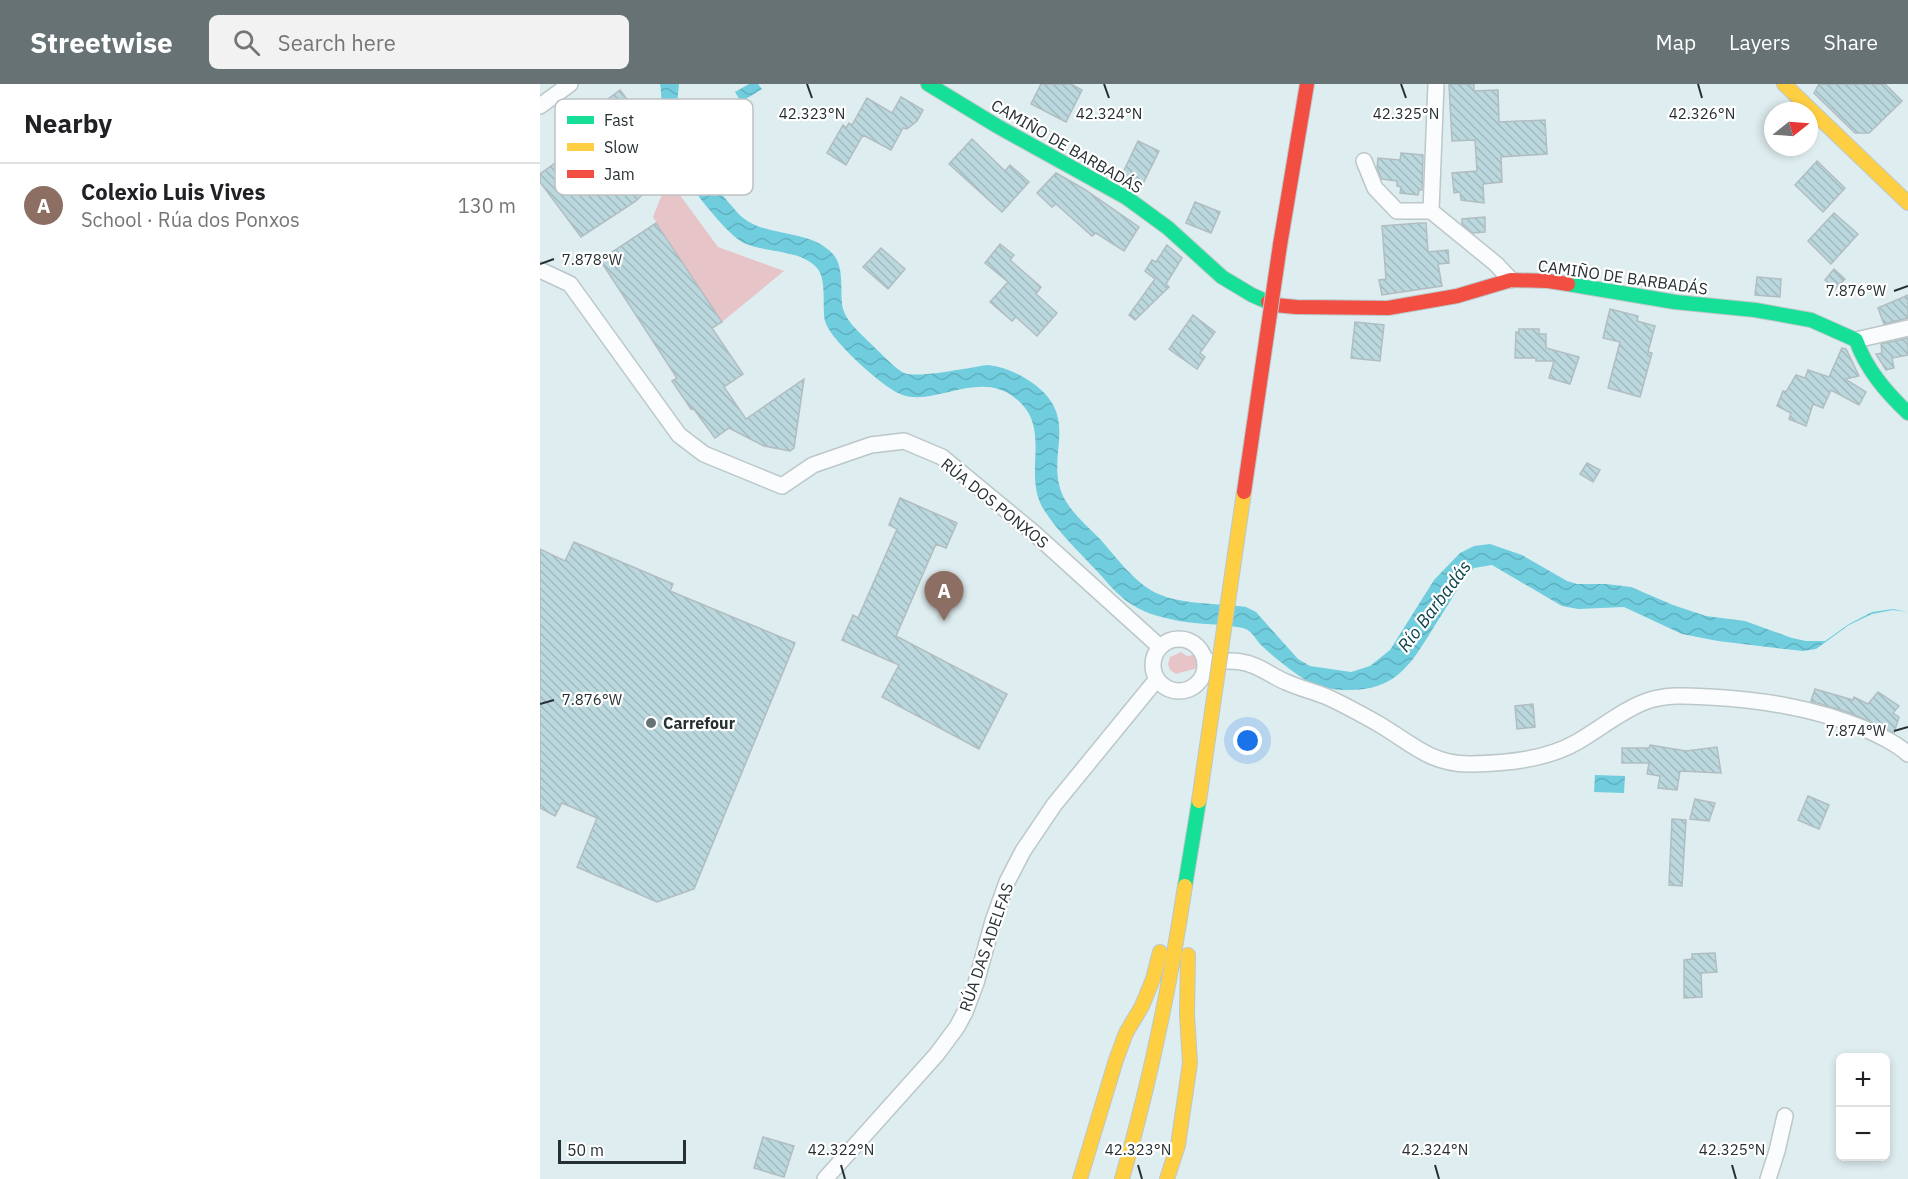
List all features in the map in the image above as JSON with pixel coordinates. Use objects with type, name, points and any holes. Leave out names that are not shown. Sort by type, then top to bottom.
[{"type":"main road","name":"CAMIÑO DE BARBADÁS","points":[[928,84],[997,126],[1127,198],[1168,228],[1222,278],[1275,305],[1388,308],[1457,296],[1511,280],[1548,281],[1675,302],[1766,312],[1811,320],[1856,340]]},
{"type":"main road","points":[[1769,84],[1796,96]]},
{"type":"main road","points":[[1784,84],[1908,203]]},
{"type":"main road","points":[[1122,1179],[1136,1134],[1171,979],[1280,245],[1307,86]]},
{"type":"main road","points":[[1856,340],[1859,351],[1876,376],[1908,413]]},
{"type":"main road","points":[[1080,1179],[1116,1060],[1126,1033],[1153,979],[1169,915],[1190,860]]},
{"type":"main road","points":[[1167,1179],[1178,1145],[1191,1063],[1187,1015],[1190,860]]},
{"type":"street","points":[[540,106],[570,84]]},
{"type":"street","points":[[1431,211],[1436,84]]},
{"type":"street","points":[[1364,161],[1375,188],[1397,211],[1431,211],[1496,264],[1511,280]]},
{"type":"street","name":"RÚA DOS PONXOS","points":[[540,270],[570,284],[679,435],[704,454],[782,486],[813,465],[871,445],[904,441],[942,457],[1034,532],[1160,647]]},
{"type":"street","points":[[1856,340],[1908,328]]},
{"type":"street","points":[[1174,639],[1183,639],[1198,646],[1205,662],[1201,678],[1188,689],[1179,691],[1171,690],[1157,679],[1153,666],[1153,659],[1160,647],[1174,639]]},
{"type":"street","points":[[1205,662],[1241,662],[1255,666],[1285,682],[1326,697],[1378,724],[1428,756],[1443,762],[1486,763],[1546,755],[1576,743],[1630,710],[1647,702],[1671,696],[1768,701],[1810,711],[1842,720],[1877,735],[1892,742],[1908,754]]},
{"type":"street","name":"RÚA DAS ADELFAS","points":[[825,1179],[937,1054],[957,1027],[979,974],[993,921],[1007,882],[1023,851],[1054,805],[1157,679]]},
{"type":"street","points":[[1768,1179],[1785,1116]]},
{"type":"shaded area","points":[[662,195],[680,195],[718,247],[784,271],[722,322],[653,217]]},
{"type":"shaded area","points":[[1181,652],[1187,656],[1198,654],[1200,664],[1194,669],[1176,674],[1170,670],[1168,664],[1170,657]]},
{"type":"water","points":[[660,84],[679,84],[678,99],[661,99]]},
{"type":"water","points":[[749,84],[758,84],[762,89],[746,99],[739,99],[735,92]]},
{"type":"water","name":"Río Barbadás","points":[[698,195],[722,195],[746,220],[757,226],[808,239],[831,252],[839,264],[845,314],[857,330],[902,372],[918,375],[988,365],[1000,367],[1034,384],[1048,398],[1056,411],[1059,425],[1057,468],[1064,498],[1126,569],[1148,588],[1166,597],[1189,602],[1246,607],[1256,612],[1298,659],[1310,666],[1351,672],[1370,666],[1390,650],[1434,580],[1460,553],[1474,546],[1490,544],[1522,555],[1567,581],[1577,584],[1631,587],[1706,616],[1745,621],[1806,641],[1825,641],[1849,624],[1872,612],[1893,609],[1908,612],[1893,610],[1872,614],[1849,625],[1816,649],[1803,651],[1785,649],[1682,634],[1624,607],[1578,609],[1562,606],[1492,565],[1474,568],[1464,578],[1415,656],[1398,675],[1375,687],[1360,690],[1343,690],[1314,684],[1278,660],[1246,629],[1160,617],[1126,600],[1062,534],[1044,510],[1035,482],[1033,423],[1027,410],[1015,398],[1001,390],[986,387],[925,397],[911,397],[898,393],[857,361],[829,329],[824,315],[822,279],[817,268],[802,257],[744,243],[709,210]]},
{"type":"water","points":[[1595,775],[1625,776],[1624,793],[1594,792]]},
{"type":"building","points":[[1041,84],[1071,84],[1082,90],[1066,122],[1031,104]]},
{"type":"building","points":[[1449,84],[1474,84],[1474,91],[1498,90],[1499,122],[1545,120],[1547,154],[1501,157],[1502,182],[1483,184],[1484,203],[1461,200],[1460,192],[1454,193],[1452,173],[1477,171],[1475,140],[1452,141]]},
{"type":"building","points":[[1819,84],[1885,84],[1902,101],[1869,133],[1855,133],[1814,93]]},
{"type":"building","points":[[620,90],[627,99],[608,99]]},
{"type":"building","points":[[901,97],[923,110],[917,121],[907,129],[903,128],[891,150],[863,135],[846,165],[827,153],[843,125],[846,128],[849,123],[852,125],[867,98],[892,113]]},
{"type":"building","points":[[972,139],[1005,171],[1010,165],[1029,182],[1002,212],[949,164]]},
{"type":"building","points":[[1138,141],[1159,151],[1140,190],[1120,179]]},
{"type":"building","points":[[1401,153],[1423,155],[1422,190],[1419,190],[1418,195],[1400,193],[1401,187],[1397,186],[1397,181],[1382,179],[1377,168],[1378,158],[1400,160]]},
{"type":"building","points":[[1817,161],[1845,188],[1823,212],[1795,185]]},
{"type":"building","points":[[555,163],[555,195],[642,195],[581,237],[540,182],[540,174]]},
{"type":"building","points":[[1056,173],[1084,189],[1139,227],[1124,251],[1096,233],[1092,236],[1056,204],[1052,207],[1037,193]]},
{"type":"building","points":[[1195,202],[1220,212],[1211,233],[1186,223]]},
{"type":"building","points":[[1834,213],[1858,234],[1831,264],[1808,241]]},
{"type":"building","points":[[1485,217],[1485,232],[1473,233],[1462,224],[1462,219]]},
{"type":"building","points":[[656,223],[722,322],[712,328],[743,374],[724,387],[746,419],[804,379],[794,448],[790,451],[764,446],[729,428],[715,438],[672,381],[677,378],[600,260]]},
{"type":"building","points":[[1426,223],[1428,252],[1448,250],[1449,263],[1438,264],[1442,286],[1382,295],[1379,280],[1386,279],[1382,226]]},
{"type":"building","points":[[1000,244],[1014,255],[1010,260],[1041,287],[1036,294],[1057,313],[1037,336],[1016,317],[1012,321],[990,302],[1008,282],[985,263]]},
{"type":"building","points":[[1167,245],[1182,258],[1166,284],[1169,287],[1135,320],[1129,315],[1155,279],[1145,271],[1152,260],[1156,262]]},
{"type":"building","points":[[881,248],[905,269],[888,289],[863,267]]},
{"type":"building","points":[[1834,269],[1845,279],[1835,289],[1825,280]]},
{"type":"building","points":[[1757,277],[1781,279],[1780,297],[1755,295]]},
{"type":"building","points":[[1908,295],[1908,318],[1884,324],[1878,308]]},
{"type":"building","points":[[1610,309],[1638,316],[1637,321],[1655,326],[1648,352],[1652,353],[1640,397],[1608,388],[1620,342],[1603,338]]},
{"type":"building","points":[[1193,315],[1215,332],[1200,353],[1205,357],[1197,369],[1169,349]]},
{"type":"building","points":[[1355,322],[1384,325],[1380,361],[1351,358]]},
{"type":"building","points":[[1519,329],[1539,329],[1539,334],[1546,334],[1546,348],[1579,357],[1570,384],[1549,378],[1554,361],[1515,358],[1516,332],[1519,332]]},
{"type":"building","points":[[1908,338],[1908,355],[1892,358],[1894,368],[1886,370],[1876,354],[1882,353],[1881,344]]},
{"type":"building","points":[[1842,348],[1846,349],[1859,376],[1845,379],[1866,392],[1859,405],[1831,390],[1823,408],[1813,404],[1806,426],[1789,419],[1791,413],[1777,406],[1783,391],[1786,392],[1796,375],[1805,378],[1808,370],[1829,377]]},
{"type":"building","points":[[1587,463],[1600,470],[1593,482],[1580,474]]},
{"type":"building","points":[[900,498],[957,523],[946,548],[936,544],[896,636],[1007,694],[979,749],[882,697],[899,665],[842,640],[853,615],[858,618],[897,529],[889,525]]},
{"type":"building","name":"Carrefour","points":[[574,542],[673,584],[670,591],[795,643],[694,889],[657,902],[577,867],[597,818],[562,803],[555,816],[540,808],[540,549],[565,561]]},
{"type":"building","points":[[1815,689],[1853,700],[1854,697],[1868,704],[1878,692],[1899,706],[1893,713],[1899,717],[1894,733],[1850,713],[1811,701]]},
{"type":"building","points":[[1533,704],[1535,727],[1517,729],[1515,706]]},
{"type":"building","points":[[1650,745],[1686,751],[1717,747],[1721,773],[1680,771],[1677,790],[1658,788],[1660,776],[1647,774],[1649,763],[1622,763],[1622,748],[1649,748]]},
{"type":"building","points":[[1808,796],[1829,805],[1819,829],[1798,820]]},
{"type":"building","points":[[1695,799],[1715,803],[1709,821],[1690,819]]},
{"type":"building","points":[[1672,819],[1686,820],[1682,886],[1669,885]]},
{"type":"building","points":[[1715,953],[1717,972],[1701,973],[1702,997],[1684,998],[1684,960],[1692,959],[1692,954]]},
{"type":"building","points":[[763,1137],[794,1146],[784,1177],[754,1168]]},
{"type":"traffic: fast","points":[[928,84],[997,126],[1127,198],[1168,228],[1222,277],[1268,302]]},
{"type":"traffic: fast","points":[[1568,284],[1675,302],[1755,310],[1811,320],[1856,340],[1865,361],[1892,397],[1908,413]]},
{"type":"traffic: fast","points":[[1185,886],[1199,801]]},
{"type":"traffic: slow","points":[[1784,84],[1908,203]]},
{"type":"traffic: slow","points":[[1199,801],[1244,492]]},
{"type":"traffic: slow","points":[[1122,1179],[1142,1107],[1158,1034],[1185,886]]},
{"type":"traffic: slow","points":[[1080,1179],[1116,1060],[1126,1033],[1142,1006],[1153,979],[1160,952]]},
{"type":"traffic: slow","points":[[1167,1179],[1178,1145],[1190,1063],[1187,1015],[1188,955]]},
{"type":"traffic: jam","points":[[1280,245],[1307,84]]},
{"type":"traffic: jam","points":[[1244,492],[1280,245]]},
{"type":"traffic: jam","points":[[1268,302],[1296,307],[1388,308],[1457,296],[1511,280],[1568,284]]},
{"type":"place","name":"Colexio Luis Vives","points":[[944,621]]},
{"type":"place","name":"Carrefour","points":[[651,723]]}]
